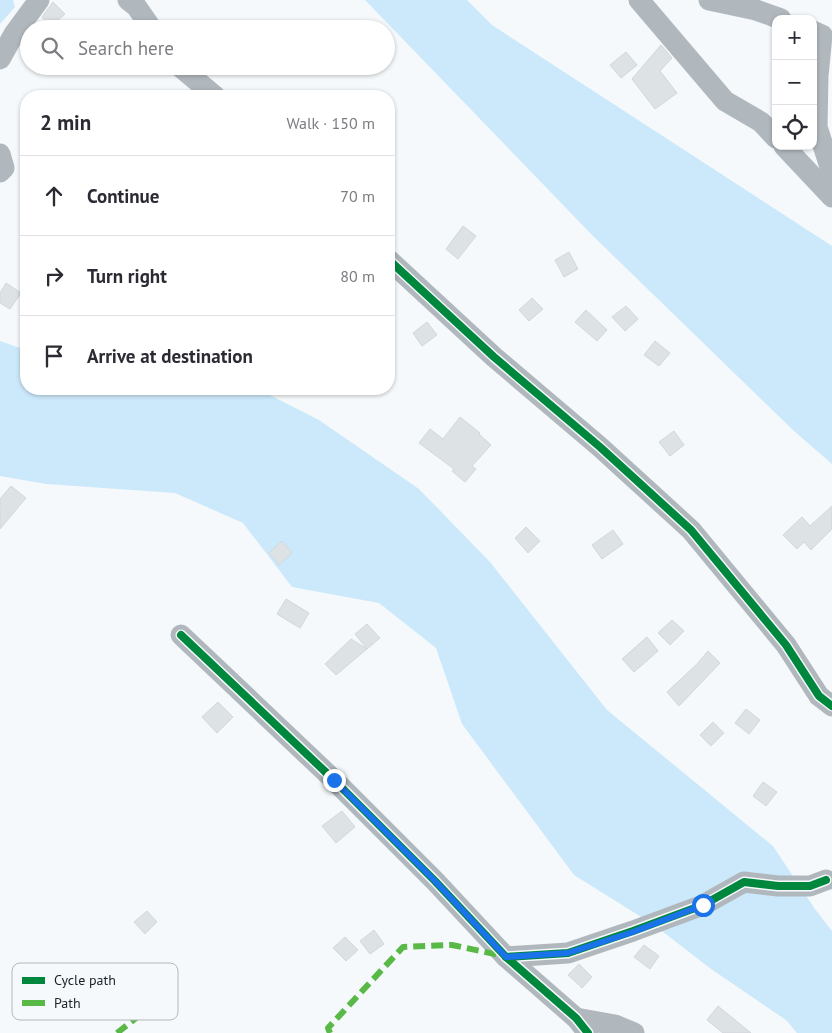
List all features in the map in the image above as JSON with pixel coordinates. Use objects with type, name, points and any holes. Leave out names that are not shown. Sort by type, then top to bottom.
[{"type":"street","points":[[22,20],[40,0]]},
{"type":"street","points":[[128,0],[136,6],[146,20]]},
{"type":"street","points":[[639,0],[724,101],[761,122],[772,134]]},
{"type":"street","points":[[709,0],[756,10],[772,16]]},
{"type":"street","points":[[0,59],[7,36],[20,22]]},
{"type":"street","points":[[817,33],[822,35],[821,63],[818,76],[817,127],[831,170],[832,196]]},
{"type":"street","points":[[190,75],[208,90]]},
{"type":"street","points":[[788,150],[832,196]]},
{"type":"street","points":[[0,154],[4,168],[0,172]]},
{"type":"street","points":[[395,266],[494,357],[600,447],[692,530],[786,645],[819,696],[832,706]]},
{"type":"street","points":[[181,635],[248,697],[368,814],[435,881],[506,957],[582,1025],[615,1025],[634,1033]]},
{"type":"street","points":[[506,957],[568,953],[633,932],[703,905],[744,882],[778,886],[810,886],[826,880]]},
{"type":"shaded area","points":[[0,0],[13,0],[15,7],[0,24]]},
{"type":"shaded area","points":[[365,0],[467,0],[492,25],[832,246],[832,464],[794,431],[593,236],[395,31],[395,20],[384,20]]},
{"type":"shaded area","points":[[0,341],[20,348],[20,395],[270,395],[319,420],[419,489],[490,562],[607,710],[773,846],[832,931],[832,1033],[797,1033],[786,1020],[711,969],[654,925],[574,875],[462,724],[436,648],[379,603],[292,587],[243,523],[175,493],[46,484],[0,476]]},
{"type":"building","points":[[53,2],[65,14],[58,20],[44,20],[42,17]]},
{"type":"building","points":[[661,45],[672,58],[660,71],[677,93],[655,109],[632,79]]},
{"type":"building","points":[[626,52],[637,65],[621,78],[610,65]]},
{"type":"building","points":[[463,226],[476,236],[458,259],[446,249]]},
{"type":"building","points":[[569,252],[578,269],[564,277],[555,260]]},
{"type":"building","points":[[6,283],[20,292],[20,294],[10,309],[0,303],[0,293]]},
{"type":"building","points":[[532,298],[543,309],[529,321],[519,310]]},
{"type":"building","points":[[626,306],[638,319],[625,331],[612,317]]},
{"type":"building","points":[[586,310],[607,330],[597,341],[575,322]]},
{"type":"building","points":[[427,322],[437,335],[422,346],[413,333]]},
{"type":"building","points":[[655,341],[670,353],[659,366],[644,355]]},
{"type":"building","points":[[460,417],[480,433],[491,445],[472,466],[476,469],[465,482],[452,471],[454,469],[419,443],[430,429],[443,439]]},
{"type":"building","points":[[674,431],[684,445],[670,456],[659,442]]},
{"type":"building","points":[[11,486],[26,498],[0,529],[0,499]]},
{"type":"building","points":[[832,506],[832,529],[811,550],[804,542],[797,549],[783,535],[802,517],[810,526]]},
{"type":"building","points":[[526,527],[540,541],[528,553],[515,538]]},
{"type":"building","points":[[613,530],[623,544],[602,559],[592,545]]},
{"type":"building","points":[[282,541],[292,553],[279,565],[269,553]]},
{"type":"building","points":[[286,599],[309,613],[300,628],[277,614]]},
{"type":"building","points":[[672,620],[684,631],[670,645],[658,633]]},
{"type":"building","points":[[367,624],[380,638],[367,649],[355,634]]},
{"type":"building","points":[[647,637],[658,651],[634,672],[622,659]]},
{"type":"building","points":[[351,639],[367,649],[336,675],[325,664]]},
{"type":"building","points":[[708,651],[720,663],[679,706],[667,692]]},
{"type":"building","points":[[218,702],[233,717],[217,733],[202,717]]},
{"type":"building","points":[[746,709],[760,720],[749,734],[735,723]]},
{"type":"building","points":[[713,722],[724,733],[711,746],[700,735]]},
{"type":"building","points":[[763,782],[777,792],[766,806],[753,796]]},
{"type":"building","points":[[342,811],[355,827],[336,843],[322,826]]},
{"type":"building","points":[[147,911],[157,922],[145,934],[134,922]]},
{"type":"building","points":[[374,930],[384,944],[370,954],[360,941]]},
{"type":"building","points":[[345,937],[358,950],[346,961],[333,948]]},
{"type":"building","points":[[644,945],[659,956],[650,969],[634,957]]},
{"type":"building","points":[[579,964],[592,977],[582,988],[568,975]]},
{"type":"building","points":[[718,1006],[751,1033],[723,1033],[707,1020]]},
{"type":"marked path","points":[[330,1033],[328,1028],[403,947],[452,945],[504,956]]},
{"type":"marked path","points":[[117,1033],[133,1020]]},
{"type":"cycle path","points":[[395,266],[494,357],[600,447],[691,530],[786,645],[819,696],[832,706]]},
{"type":"cycle path","points":[[181,635],[334,780],[435,881],[506,957],[576,1018],[588,1033]]},
{"type":"cycle path","points":[[506,957],[568,953],[703,905],[744,882],[778,886],[810,886],[826,880]]},
{"type":"route","points":[[334,780],[435,881],[506,957],[568,953],[633,932],[703,905]]}]
